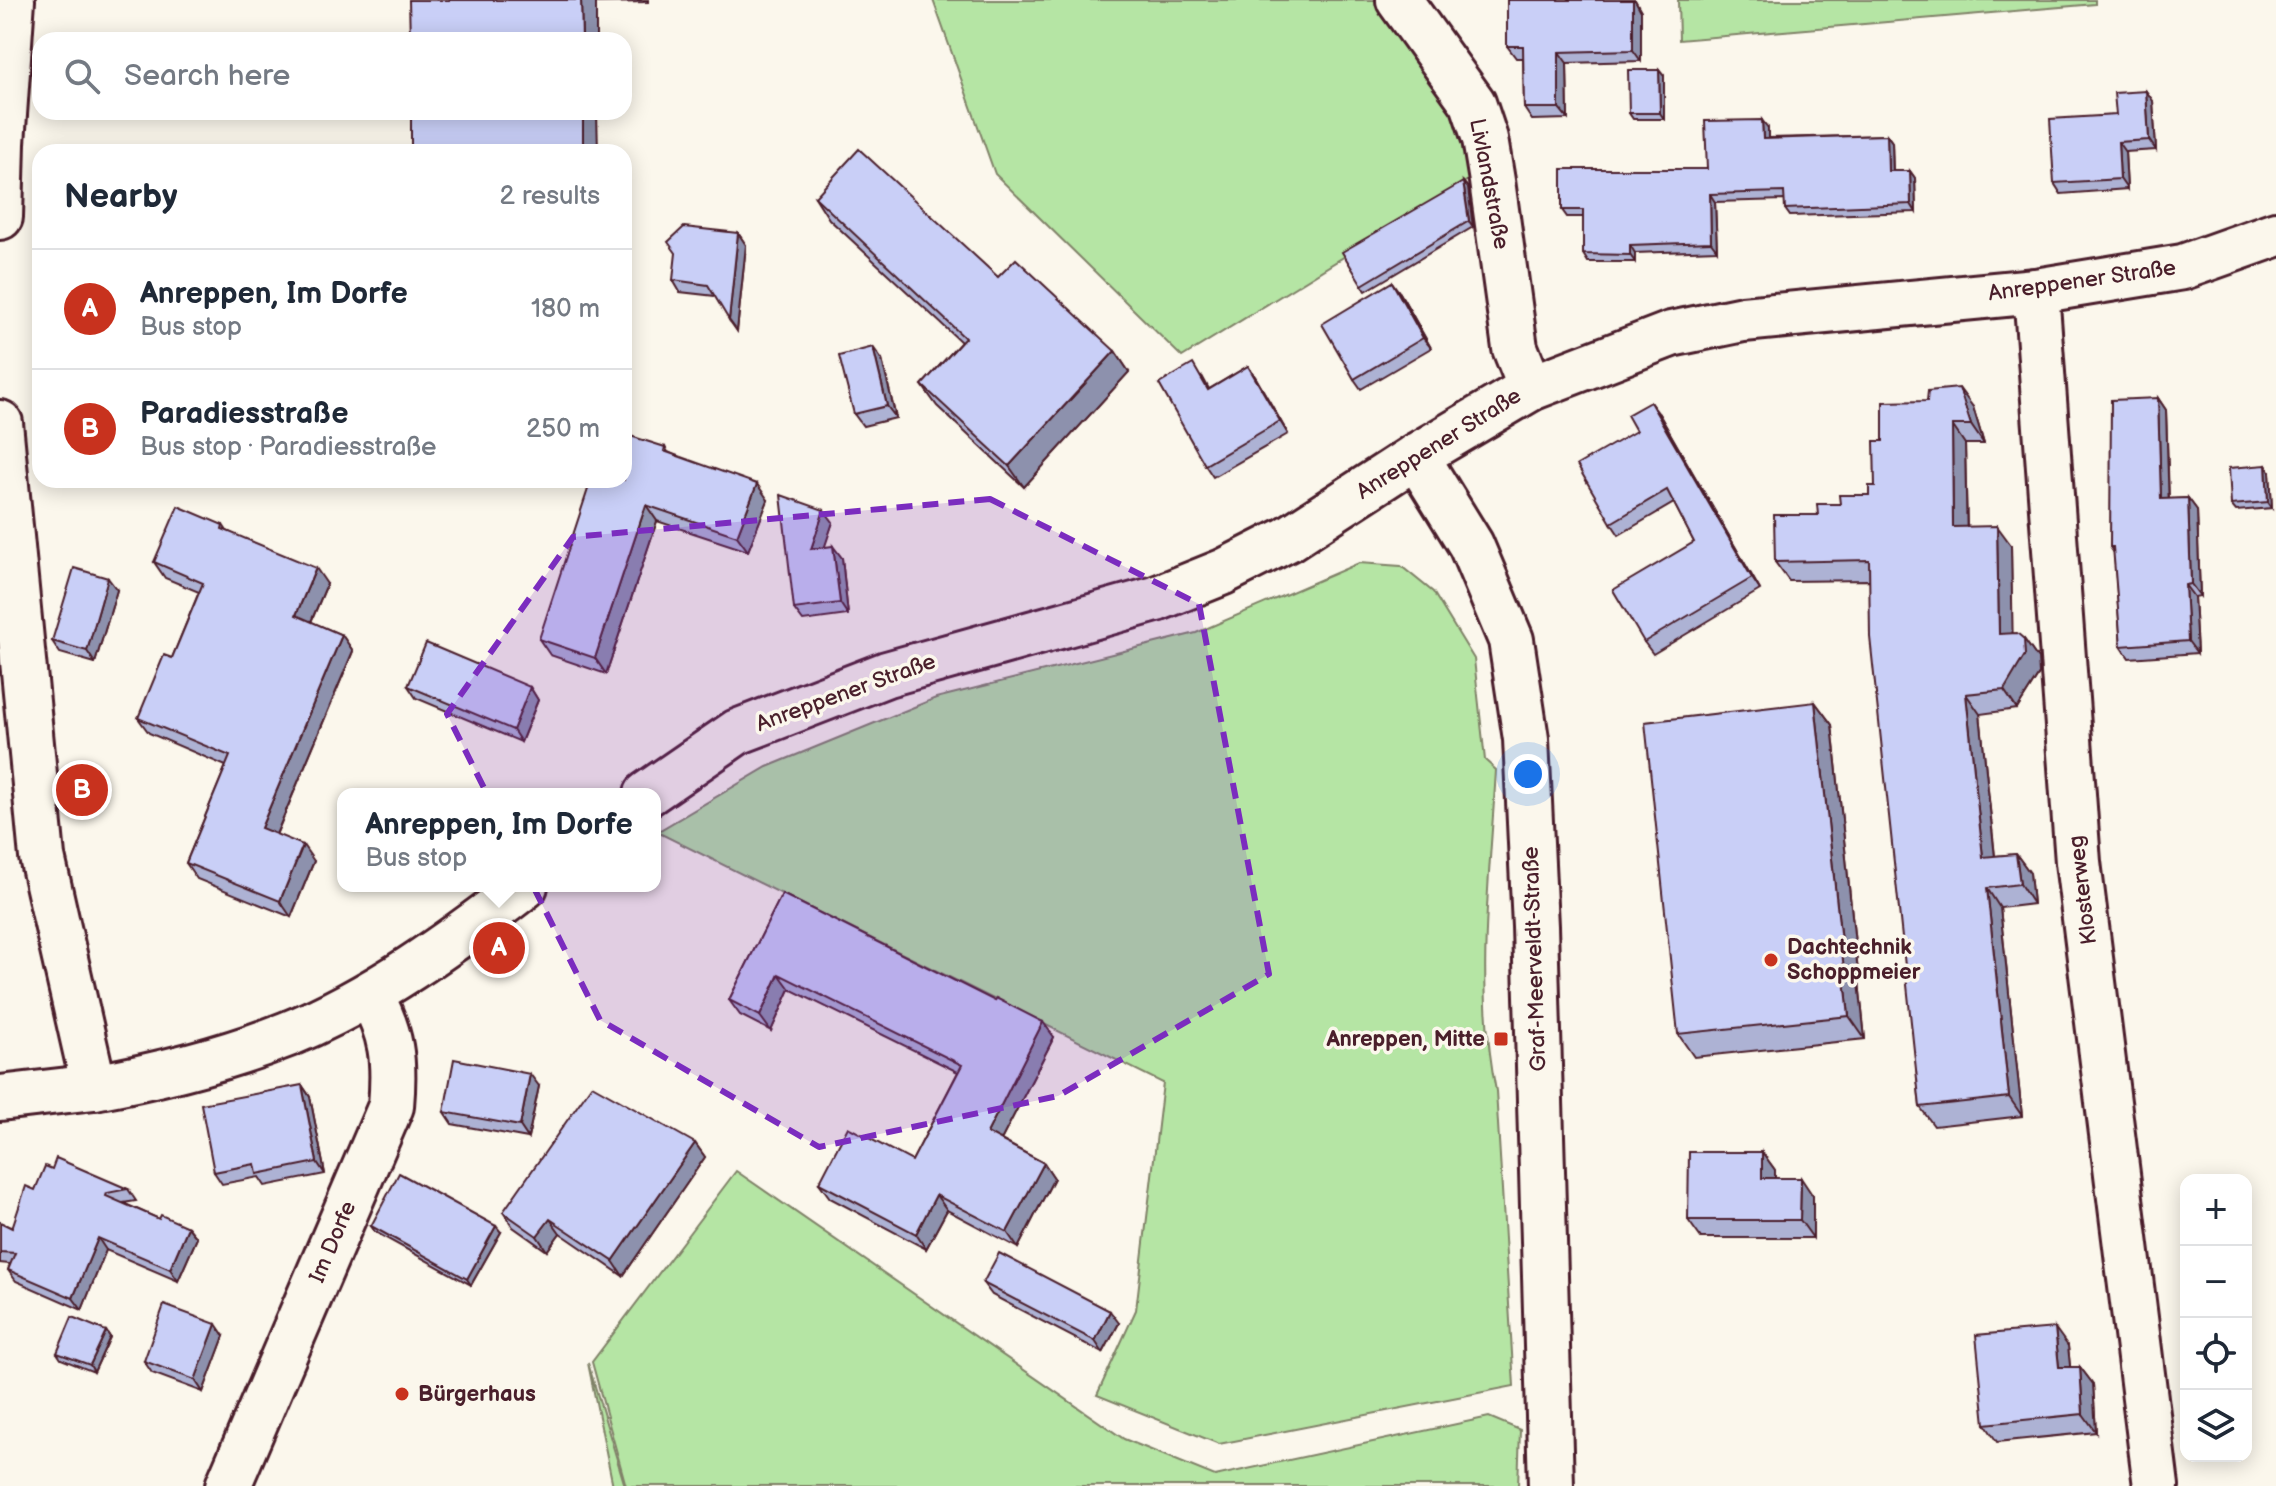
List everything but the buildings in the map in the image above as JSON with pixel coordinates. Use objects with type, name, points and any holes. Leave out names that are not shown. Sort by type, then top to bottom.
[{"type":"main road","points":[[0,217],[12,0]]},
{"type":"main road","name":"Livlandstraße","points":[[1399,0],[1473,103],[1490,167],[1515,348],[1531,388]]},
{"type":"main road","name":"Anreppener Straße","points":[[656,788],[737,732],[873,680],[1156,599],[1223,572],[1288,539],[1416,456],[1531,388],[1671,334],[1743,319],[2036,291],[2183,267],[2276,234]]},
{"type":"main road","name":"Klosterweg","points":[[2036,291],[2078,862],[2156,1486]]},
{"type":"main road","points":[[0,423],[42,857],[94,1087]]},
{"type":"main road","name":"Graf-Meerveldt-Straße","points":[[1416,456],[1471,545],[1511,640],[1526,739],[1535,926],[1551,1486]]},
{"type":"main road","points":[[0,1098],[94,1087],[204,1063],[291,1033],[370,994],[470,928],[517,892]]},
{"type":"main road","name":"Im Dorfe","points":[[228,1486],[391,1106],[394,1070],[389,1034],[370,994]]},
{"type":"highlighted area","points":[[990,499],[1199,604],[1269,974],[1058,1096],[819,1147],[600,1020],[447,714],[573,537]]},
{"type":"green space","points":[[933,0],[1382,0],[1451,93],[1476,175],[1182,357],[995,174]]},
{"type":"green space","points":[[1678,0],[2095,0],[2095,4],[1679,40]]},
{"type":"green space","points":[[1359,563],[1401,566],[1433,592],[1474,659],[1485,760],[1496,770],[1486,931],[1486,1011],[1496,1091],[1514,1386],[1219,1444],[1097,1395],[1136,1310],[1163,1083],[661,834],[661,830],[767,767],[936,698],[1196,633]]},
{"type":"green space","points":[[736,1171],[1124,1439],[1215,1476],[1489,1417],[1520,1430],[1518,1486],[626,1486],[592,1362]]},
{"type":"green space","points":[[588,1363],[625,1486],[613,1486]]},
{"type":"place","name":"Paradiesstraße","points":[[82,790]]},
{"type":"place","name":"Anreppen, Im Dorfe","points":[[499,948]]},
{"type":"place","name":"Dachtechnik Schoppmeier","points":[[1771,960]]},
{"type":"place","name":"Anreppen, Mitte","points":[[1501,1039]]},
{"type":"place","name":"Bürgerhaus","points":[[402,1394]]}]
